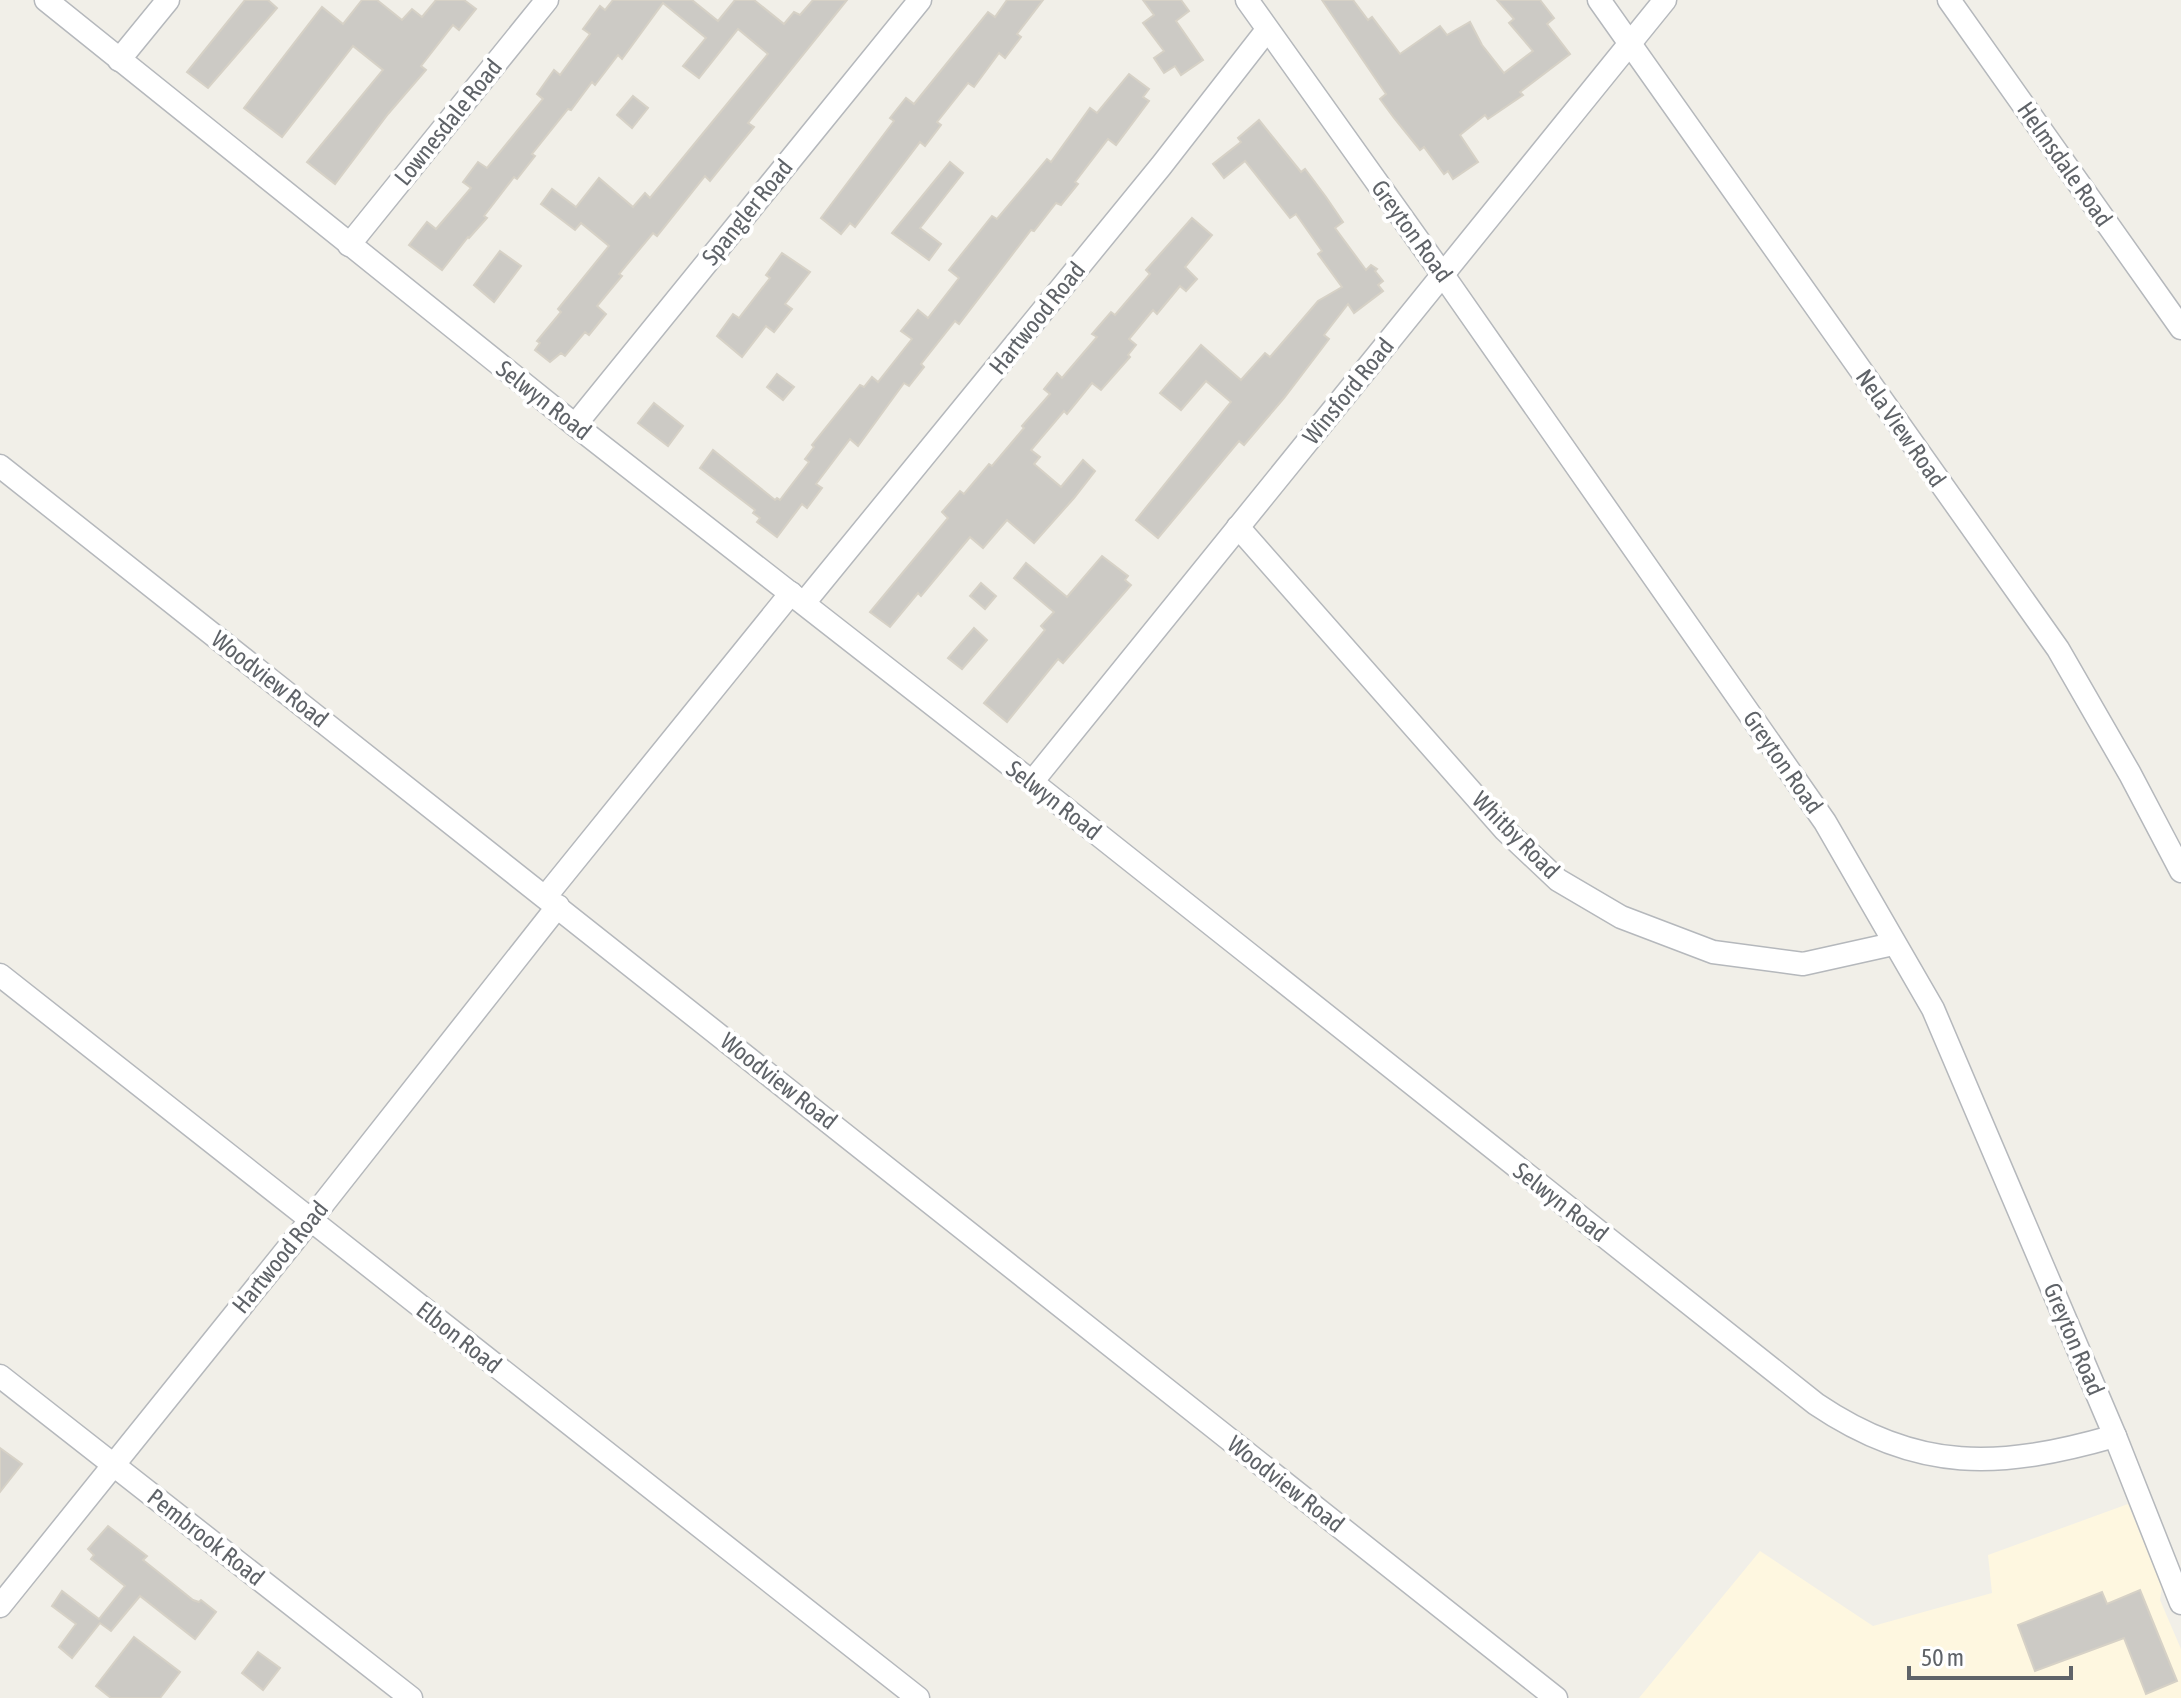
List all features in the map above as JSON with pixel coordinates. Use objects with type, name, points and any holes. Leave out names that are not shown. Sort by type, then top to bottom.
[{"type":"street","name":"Selwyn Road","points":[[46,0],[575,425],[1843,1423],[1911,1452],[1983,1461],[2066,1450],[2115,1436]]},
{"type":"street","points":[[119,60],[168,0]]},
{"type":"street","name":"Lownesdale Road","points":[[349,245],[547,0]]},
{"type":"street","name":"Spangler Road","points":[[575,425],[920,0]]},
{"type":"street","name":"Greyton Road","points":[[1247,0],[1825,822],[1933,1009],[2115,1436],[2181,1603]]},
{"type":"street","name":"Nela View Road","points":[[1599,0],[2058,649],[2181,871]]},
{"type":"street","name":"Winsford Road","points":[[1032,782],[1665,0]]},
{"type":"street","name":"Helmsdale Road","points":[[1949,0],[2181,328]]},
{"type":"street","name":"Hartwood Road","points":[[0,1606],[310,1220],[552,901],[797,598],[1151,179],[1267,30]]},
{"type":"street","name":"Woodview Road","points":[[0,466],[1556,1698]]},
{"type":"street","name":"Whitby Road","points":[[1238,527],[1505,830],[1558,880],[1621,917],[1713,952],[1803,964],[1893,944]]},
{"type":"street","name":"Elbon Road","points":[[0,975],[918,1698]]},
{"type":"street","name":"Pembrook Road","points":[[0,1376],[411,1698]]},
{"type":"shaded area","points":[[2128,1504],[2162,1587],[2160,1600],[2181,1649],[2181,1698],[1639,1698],[1760,1551],[1873,1626],[1992,1593],[1988,1555]]},
{"type":"building","points":[[245,0],[268,0],[277,8],[208,88],[187,72]]},
{"type":"building","points":[[362,0],[377,0],[402,20],[412,9],[422,17],[436,0],[464,0],[476,9],[459,30],[453,25],[421,66],[426,70],[335,184],[307,162],[383,70],[353,46],[282,137],[244,108],[322,7],[343,24]]},
{"type":"building","points":[[613,0],[692,0],[718,21],[735,0],[754,0],[784,24],[794,12],[800,15],[813,0],[847,0],[748,123],[754,127],[710,181],[705,176],[657,236],[653,233],[619,274],[622,276],[597,306],[606,314],[589,335],[585,332],[565,356],[561,353],[550,362],[535,350],[540,343],[537,341],[561,312],[558,309],[609,246],[581,223],[575,230],[541,204],[552,189],[576,207],[599,178],[633,207],[645,193],[650,198],[768,54],[738,29],[699,78],[683,66],[706,38],[663,3],[622,59],[618,55],[595,85],[592,82],[571,110],[568,109],[532,154],[535,156],[517,179],[514,177],[484,216],[487,218],[442,270],[409,245],[427,222],[436,229],[471,188],[463,182],[478,162],[487,168],[543,99],[537,94],[554,70],[560,75],[590,34],[583,29],[600,6],[605,10]]},
{"type":"building","points":[[1007,0],[1043,0],[1017,34],[1021,37],[1005,58],[999,53],[974,87],[968,83],[937,122],[941,125],[925,146],[920,142],[855,227],[850,223],[841,234],[821,218],[894,121],[890,118],[906,98],[914,104],[988,12],[995,17]]},
{"type":"building","points":[[1143,0],[1181,0],[1189,11],[1176,21],[1203,60],[1181,75],[1175,66],[1164,73],[1154,58],[1164,51],[1143,23],[1154,15]]},
{"type":"building","points":[[1322,0],[1353,0],[1368,20],[1372,17],[1400,54],[1440,26],[1447,35],[1470,22],[1482,45],[1504,73],[1533,51],[1509,23],[1514,19],[1497,0],[1540,0],[1554,18],[1547,24],[1570,54],[1520,92],[1523,95],[1488,119],[1485,115],[1460,135],[1478,162],[1453,179],[1448,171],[1444,174],[1424,147],[1420,150],[1380,99],[1386,94]]},
{"type":"building","points":[[1129,74],[1149,89],[1143,97],[1149,101],[1116,145],[1108,139],[1061,205],[1056,203],[1034,231],[1031,230],[959,324],[955,321],[921,364],[924,367],[909,386],[904,383],[858,446],[850,439],[816,484],[822,488],[807,508],[802,504],[777,537],[757,522],[760,518],[753,513],[755,510],[700,468],[713,450],[775,500],[780,500],[809,462],[805,459],[814,447],[812,445],[860,385],[864,387],[872,377],[878,382],[912,339],[901,331],[918,310],[928,318],[959,278],[949,270],[992,216],[997,219],[1047,159],[1051,162],[1090,108],[1097,113]]},
{"type":"building","points":[[633,96],[648,108],[632,128],[617,115]]},
{"type":"building","points":[[1259,120],[1301,172],[1305,169],[1326,197],[1343,222],[1335,228],[1366,270],[1371,265],[1377,269],[1375,271],[1383,281],[1378,285],[1383,291],[1354,313],[1348,304],[1324,335],[1329,339],[1284,398],[1244,445],[1239,441],[1158,538],[1136,520],[1231,402],[1206,381],[1181,410],[1160,393],[1201,345],[1241,380],[1265,353],[1270,357],[1318,301],[1342,287],[1318,254],[1322,251],[1296,214],[1290,218],[1245,161],[1224,178],[1213,164],[1241,142],[1238,138]]},
{"type":"building","points":[[950,162],[963,173],[920,228],[941,244],[929,260],[892,233]]},
{"type":"building","points":[[1192,218],[1212,235],[1185,267],[1197,279],[1186,291],[1180,286],[1157,314],[1153,310],[1129,339],[1136,345],[1128,355],[1130,357],[1101,390],[1092,383],[1031,450],[1040,457],[1034,464],[1061,487],[1083,460],[1095,471],[1074,498],[1034,543],[1007,520],[983,548],[970,537],[921,596],[918,593],[890,627],[870,612],[948,518],[942,512],[960,491],[964,494],[989,464],[992,466],[1050,394],[1044,389],[1057,373],[1062,378],[1097,337],[1092,334],[1111,312],[1115,315],[1150,274],[1146,270]]},
{"type":"building","points":[[500,251],[521,266],[494,302],[474,285]]},
{"type":"building","points":[[782,253],[810,272],[785,304],[792,309],[774,332],[766,326],[742,357],[717,336],[733,314],[739,318],[770,278],[766,275]]},
{"type":"building","points":[[777,374],[794,387],[783,400],[767,387]]},
{"type":"building","points":[[654,403],[683,426],[668,446],[638,423]]},
{"type":"building","points":[[1102,556],[1128,576],[1125,580],[1131,585],[1063,663],[1058,659],[1007,722],[984,703],[1045,630],[1041,626],[1054,612],[1014,578],[1026,563],[1067,597]]},
{"type":"building","points":[[981,583],[996,596],[985,609],[970,596]]},
{"type":"building","points":[[974,628],[987,640],[962,669],[948,658]]},
{"type":"building","points":[[0,1448],[22,1464],[0,1492]]},
{"type":"building","points":[[108,1526],[147,1556],[143,1560],[193,1600],[201,1600],[216,1612],[195,1639],[140,1596],[111,1631],[100,1623],[72,1658],[59,1647],[76,1624],[52,1606],[62,1591],[99,1619],[125,1586],[91,1559],[94,1555],[88,1549]]},
{"type":"building","points":[[2140,1590],[2177,1681],[2146,1694],[2124,1638],[2035,1671],[2018,1625],[2102,1592],[2107,1604]]},
{"type":"building","points":[[134,1637],[180,1672],[160,1698],[111,1698],[96,1686]]},
{"type":"building","points":[[258,1652],[280,1668],[263,1690],[242,1673]]}]
